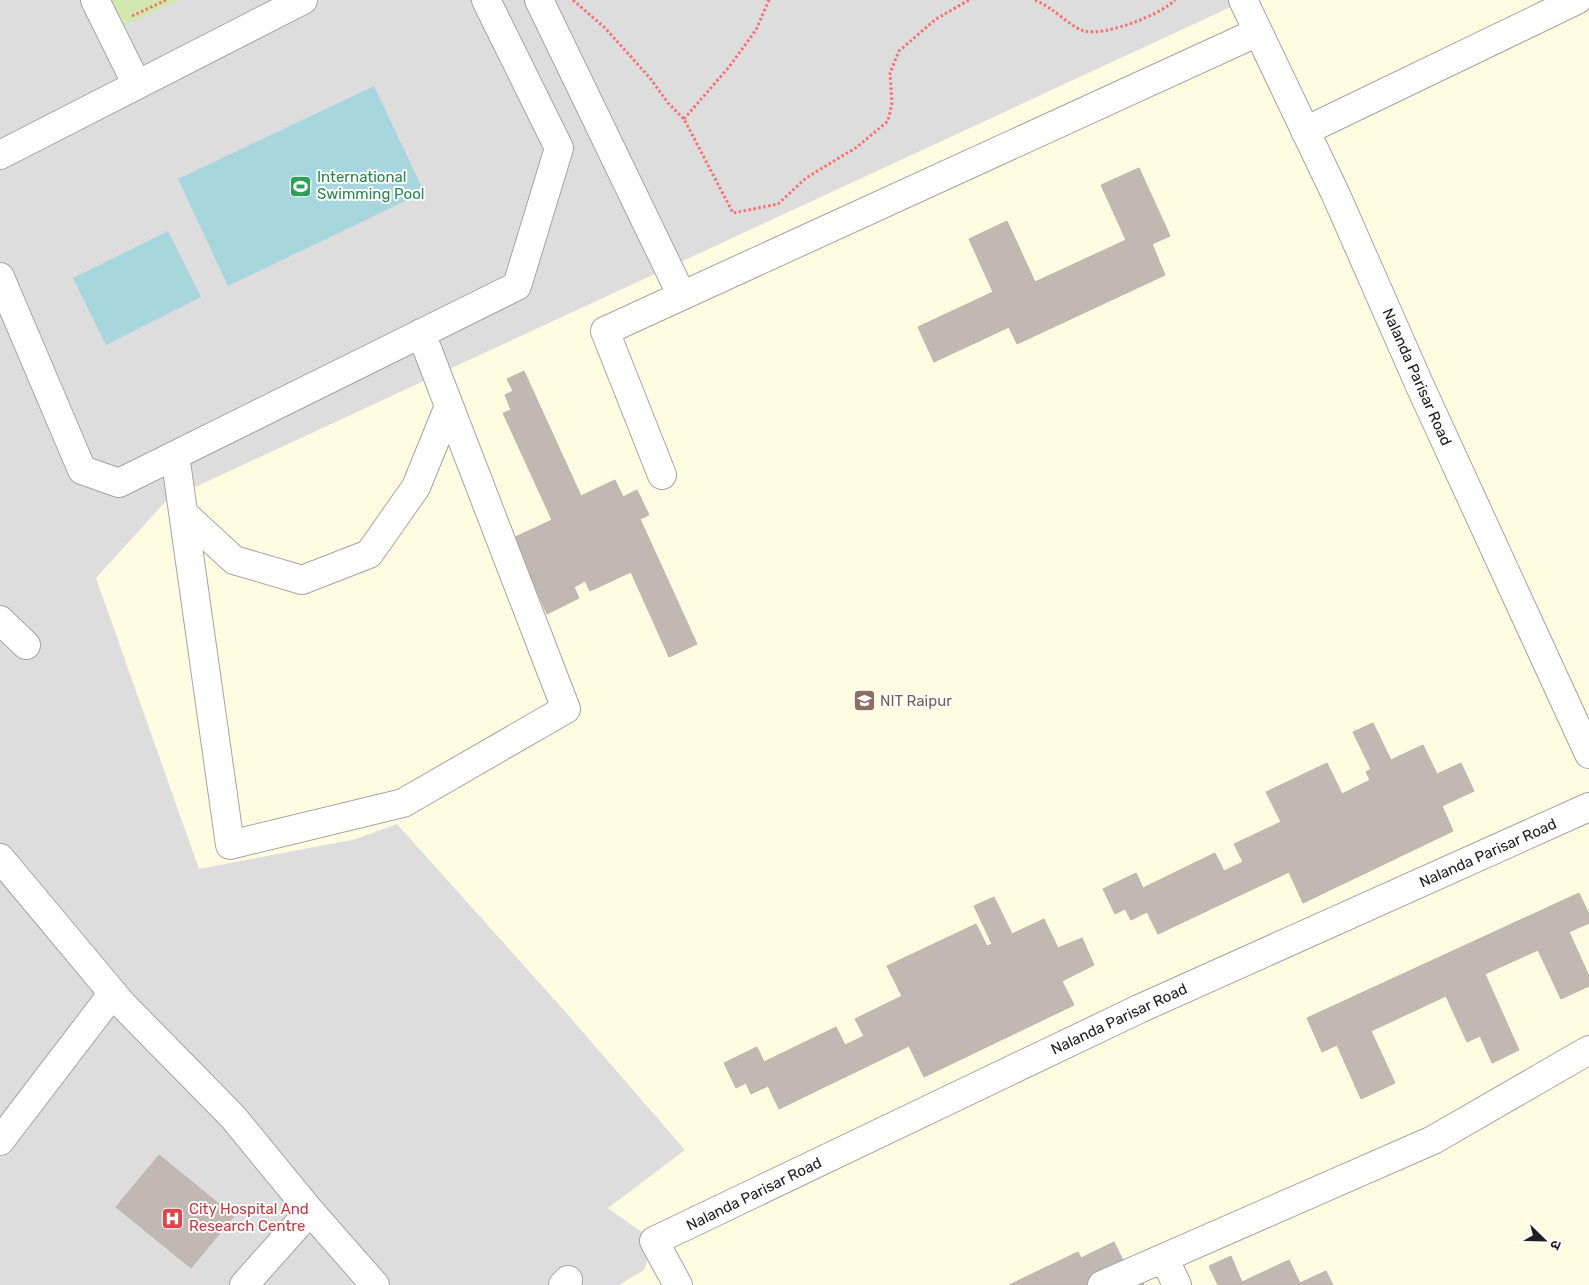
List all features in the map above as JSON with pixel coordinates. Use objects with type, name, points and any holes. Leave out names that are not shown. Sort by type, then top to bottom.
[{"type":"street","points":[[95,0],[137,85]]},
{"type":"street","points":[[0,155],[303,0]]},
{"type":"street","points":[[0,277],[82,470],[119,483],[517,286],[559,148],[486,0]]},
{"type":"street","points":[[539,0],[682,296]]},
{"type":"street","name":"Nalanda Parisar Road","points":[[1244,0],[1336,195],[1420,386],[1589,754]]},
{"type":"street","points":[[1305,130],[1577,0]]},
{"type":"street","points":[[662,475],[605,332],[1258,32]]},
{"type":"street","points":[[175,455],[230,846],[403,803],[566,708],[421,333]]},
{"type":"street","points":[[184,514],[234,560],[302,580],[369,554],[416,487],[449,406]]},
{"type":"street","points":[[0,620],[26,644]]},
{"type":"street","name":"Nalanda Parisar Road","points":[[678,1285],[654,1241],[1139,1009],[1589,807]]},
{"type":"street","points":[[0,858],[112,993],[233,1117],[310,1211],[375,1285]]},
{"type":"street","points":[[0,1141],[112,993]]},
{"type":"street","points":[[1102,1285],[1432,1140],[1589,1050]]},
{"type":"street","points":[[244,1285],[310,1211]]},
{"type":"street","points":[[1164,1258],[1177,1285]]},
{"type":"path","points":[[129,18],[166,0]]},
{"type":"path","points":[[573,0],[605,28],[650,78],[668,103],[684,119],[733,214],[778,204],[806,178],[857,147],[888,121],[892,103],[890,73],[899,51],[936,19],[968,0]]},
{"type":"path","points":[[684,119],[729,67],[756,30],[769,0]]},
{"type":"path","points":[[1035,0],[1050,8],[1083,32],[1106,32],[1141,19],[1170,5],[1175,0]]},
{"type":"shaded area","name":"NIT Raipur","points":[[0,0],[1589,0],[1589,1285],[0,1285]]},
{"type":"shaded area","name":"NIT Raipur","points":[[1246,0],[1589,0],[1589,1285],[619,1285],[644,1270],[654,1241],[608,1208],[685,1150],[562,1008],[397,824],[356,839],[199,869],[96,578],[167,500]]},
{"type":"green space","points":[[112,0],[179,0],[123,26]]},
{"type":"water","name":"International Swimming Pool","points":[[374,86],[424,192],[228,286],[178,179]]},
{"type":"water","points":[[168,231],[201,297],[106,345],[73,278]]},
{"type":"building","points":[[1139,168],[1170,236],[1152,244],[1165,275],[1017,344],[1009,327],[934,362],[918,327],[993,292],[969,239],[1007,221],[1035,282],[1126,240],[1101,185]]},
{"type":"building","points":[[524,371],[581,496],[615,480],[623,497],[637,490],[649,515],[640,519],[697,644],[669,657],[631,572],[590,591],[585,581],[574,587],[579,598],[547,614],[513,538],[552,520],[503,413],[511,410],[505,395],[513,391],[507,379]]},
{"type":"building","points":[[1373,723],[1391,760],[1423,745],[1437,774],[1461,763],[1474,791],[1442,806],[1453,831],[1303,903],[1289,872],[1158,934],[1147,912],[1131,920],[1125,909],[1115,914],[1103,889],[1136,873],[1143,888],[1215,853],[1224,871],[1243,862],[1234,844],[1281,822],[1266,792],[1327,763],[1342,794],[1370,780],[1366,772],[1371,769],[1353,732]]},
{"type":"building","points":[[1579,893],[1589,914],[1589,923],[1569,932],[1589,976],[1589,986],[1561,999],[1538,950],[1485,974],[1519,1050],[1492,1063],[1480,1036],[1467,1042],[1446,996],[1371,1031],[1395,1083],[1361,1099],[1337,1045],[1322,1052],[1307,1018]]},
{"type":"building","points":[[994,897],[1012,934],[1044,919],[1058,948],[1082,938],[1094,965],[1062,981],[1074,1005],[924,1077],[909,1046],[779,1109],[768,1086],[751,1094],[746,1083],[736,1088],[724,1063],[757,1047],[764,1062],[836,1027],[845,1045],[864,1036],[855,1019],[902,996],[887,966],[976,924],[987,946],[992,944],[974,906]]},
{"type":"building","points":[[159,1155],[234,1216],[191,1268],[116,1207]]},
{"type":"building","points":[[1114,1242],[1131,1277],[1139,1273],[1144,1285],[1009,1285],[1078,1252],[1081,1258]]},
{"type":"building","points":[[1231,1256],[1242,1282],[1289,1260],[1300,1283],[1326,1271],[1333,1285],[1218,1285],[1209,1266]]},
{"type":"place","name":"International Swimming Pool","points":[[301,186]]},
{"type":"place","name":"NIT Raipur","points":[[864,701]]},
{"type":"place","name":"City Hospital And Research Centre","points":[[173,1218]]}]
